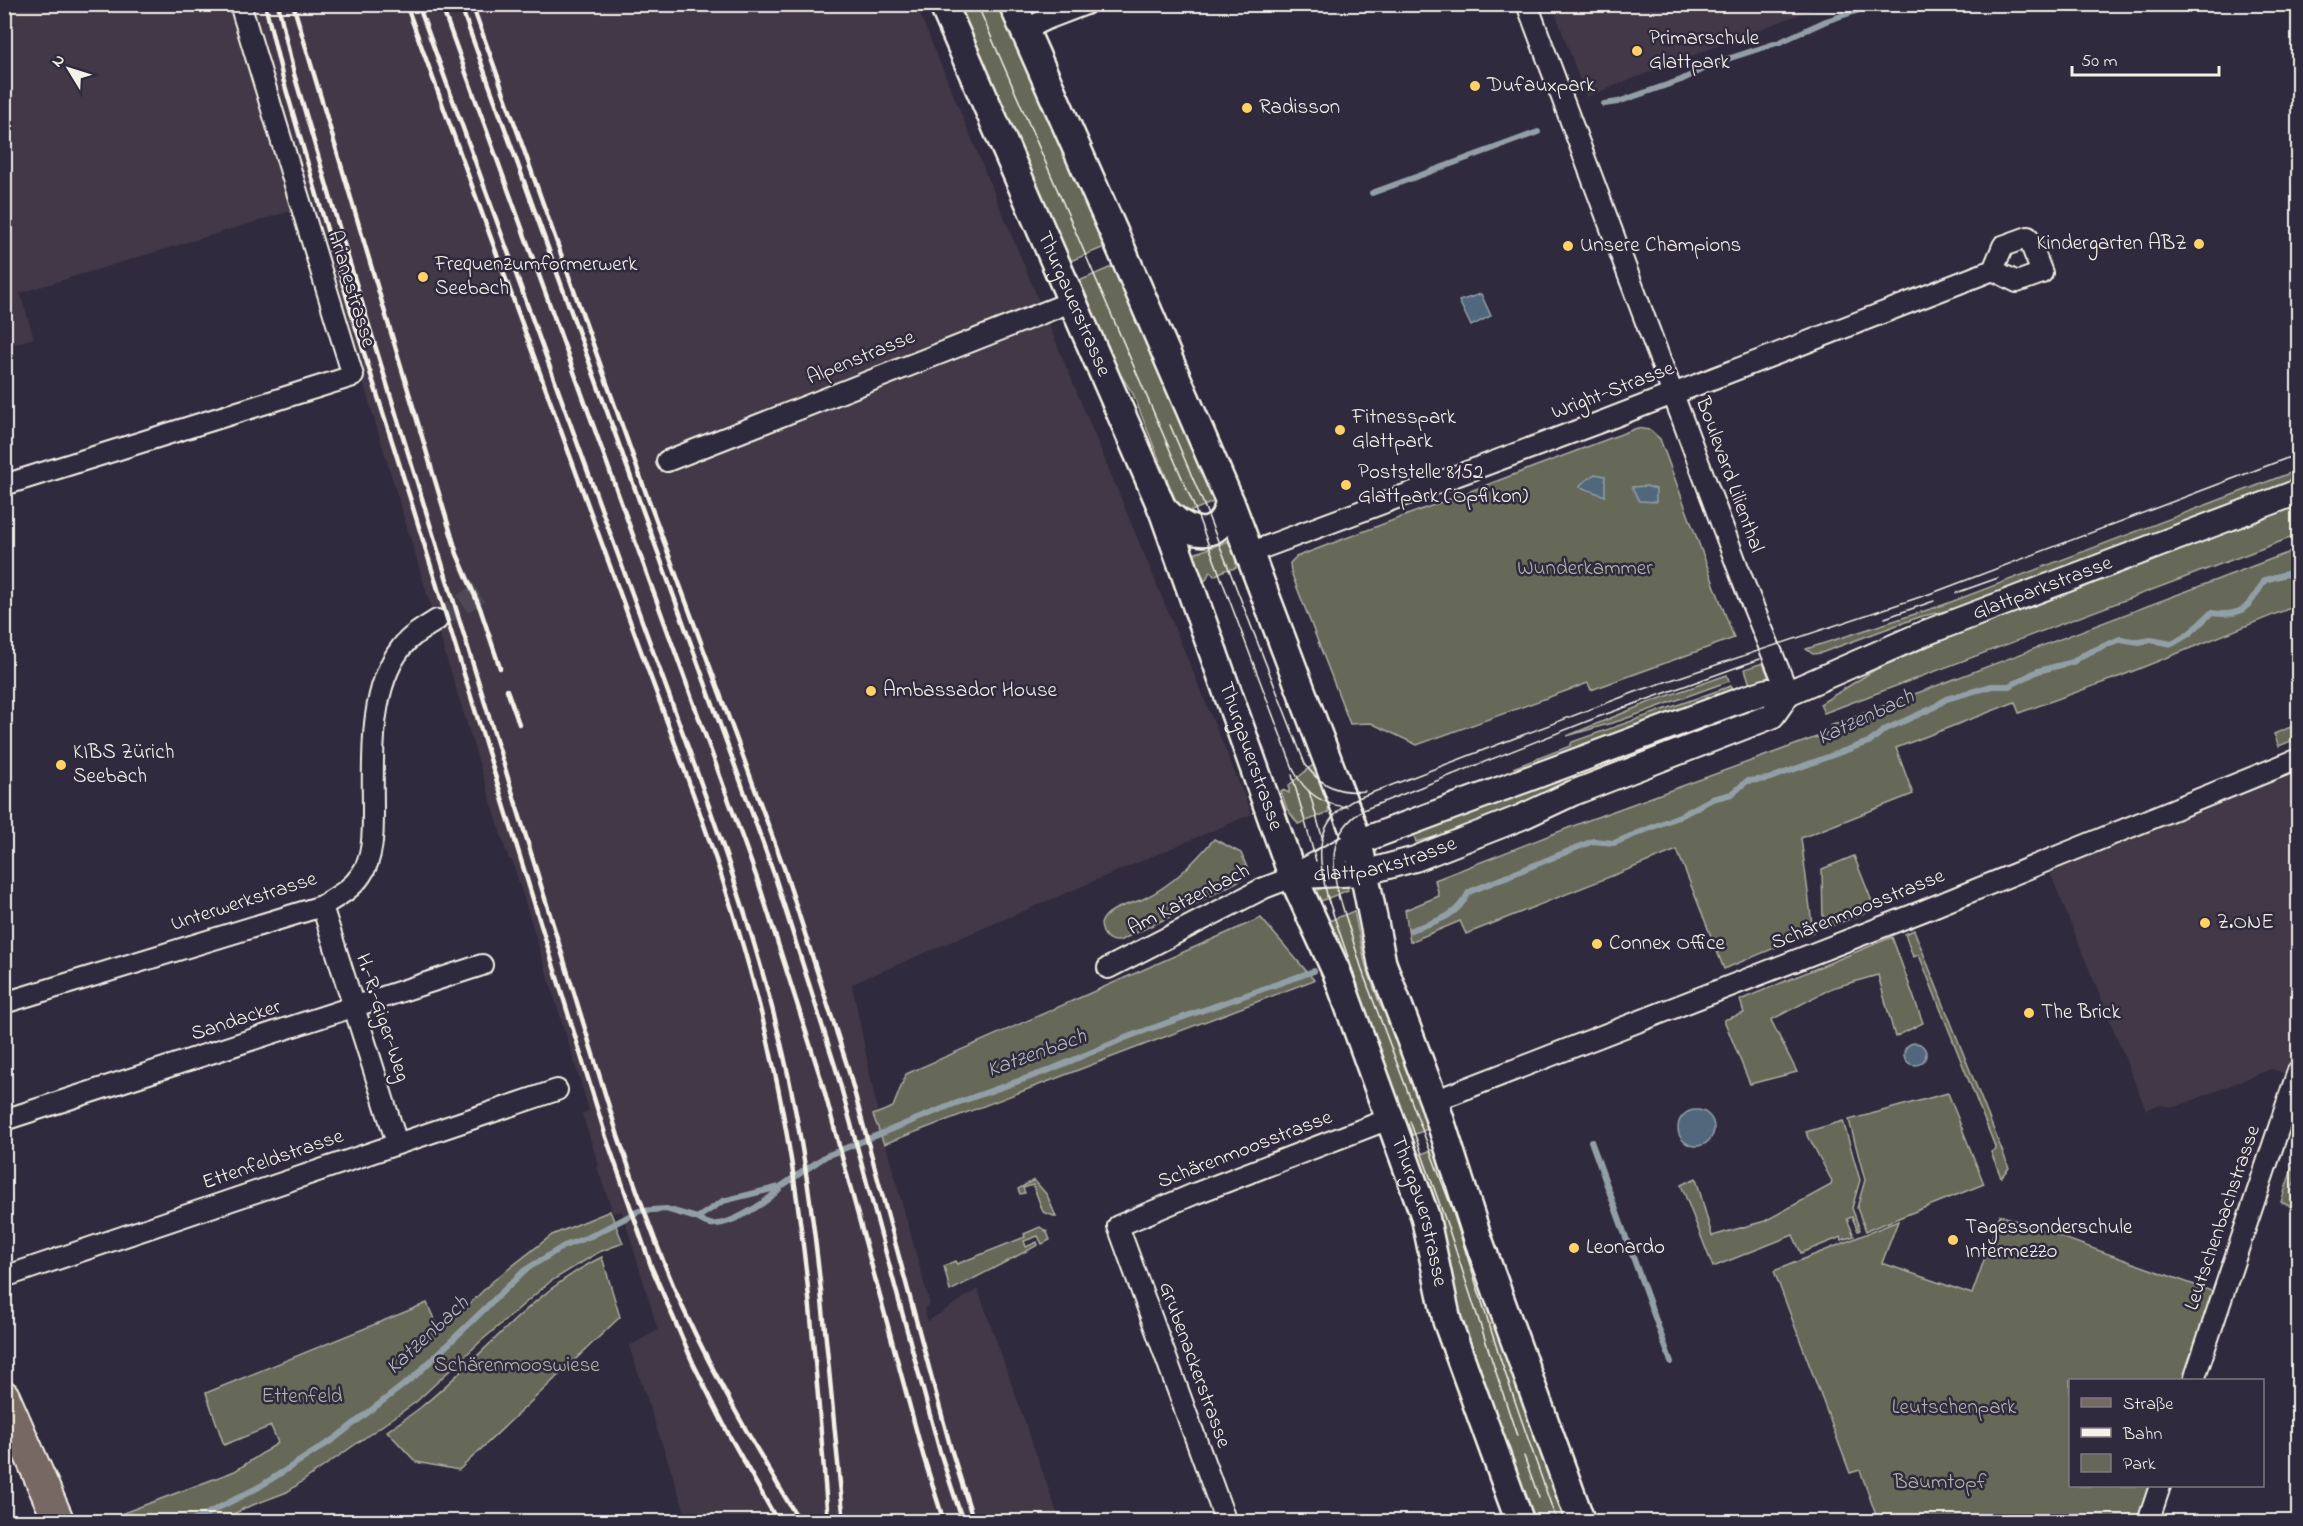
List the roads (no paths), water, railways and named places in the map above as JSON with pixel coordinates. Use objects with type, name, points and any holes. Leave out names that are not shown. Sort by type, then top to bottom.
[{"type":"main road","name":"Thurgauerstrasse","points":[[943,4],[1162,508],[1293,876],[1337,973],[1425,1216],[1447,1321],[1520,1521]]},
{"type":"main road","points":[[1013,4],[1230,502],[1358,842],[1382,963],[1434,1101],[1477,1236],[1581,1521]]},
{"type":"main road","points":[[1162,508],[1182,527],[1196,533],[1209,531],[1219,525],[1230,502]]},
{"type":"main road","points":[[4,1396],[59,1521]]},
{"type":"street","name":"Arianestrasse","points":[[4,485],[353,376],[240,4]]},
{"type":"street","points":[[1024,30],[1086,4]]},
{"type":"street","name":"Boulevard Lilienthal","points":[[1527,4],[1768,647],[1788,693]]},
{"type":"street","name":"Wright-Strasse","points":[[1249,554],[1674,394],[1993,270]]},
{"type":"street","name":"Alpenstrasse","points":[[668,461],[1073,301]]},
{"type":"street","name":"Glattparkstrasse","points":[[1293,876],[1358,842],[1746,698],[1768,691],[1788,693],[1925,633],[2298,492]]},
{"type":"street","name":"Unterwerkstrasse","points":[[4,1003],[322,906],[347,891],[362,874],[371,850],[375,739],[378,703],[385,674],[402,647],[417,633],[437,620]]},
{"type":"street","name":"Glattparkstrasse","points":[[1293,876],[1363,873],[1415,859],[1522,817],[1573,793],[1772,716],[1788,693]]},
{"type":"street","name":"Schärenmoosstrasse","points":[[1434,1101],[1914,914],[2298,759]]},
{"type":"street","name":"Am Katzenbach","points":[[1108,968],[1264,888],[1293,876]]},
{"type":"street","name":"H.-R.-Giger-Weg","points":[[322,906],[397,1143]]},
{"type":"street","name":"Sandacker","points":[[4,1120],[482,965]]},
{"type":"street","name":"Leutschenbachstrasse","points":[[2194,1379],[2298,1071]]},
{"type":"street","name":"Ettenfeldstrasse","points":[[4,1277],[557,1090]]},
{"type":"street","name":"Schärenmoosstrasse","points":[[1118,1226],[1194,1194],[1389,1119]]},
{"type":"street","name":"Grubenackerstrasse","points":[[1118,1226],[1226,1521]]},
{"type":"street","points":[[2148,1521],[2159,1487]]},
{"type":"water","points":[[1481,294],[1491,316],[1471,326],[1459,301]]},
{"type":"water","points":[[1595,474],[1605,476],[1605,496],[1580,487]]},
{"type":"water","points":[[1646,486],[1656,489],[1656,502],[1639,501],[1632,487]]},
{"type":"water","points":[[1911,1043],[1919,1043],[1926,1050],[1926,1058],[1919,1065],[1911,1065],[1904,1058],[1904,1050]]},
{"type":"water","points":[[1696,1110],[1709,1115],[1714,1128],[1709,1141],[1696,1146],[1683,1141],[1678,1128],[1683,1115]]},
{"type":"waterway","points":[[1604,104],[1618,102],[1681,80],[1718,62],[1780,42],[1826,21],[1877,4]]},
{"type":"waterway","points":[[1372,193],[1538,132]]},
{"type":"waterway","name":"Katzenbach","points":[[1411,930],[1452,913],[1469,892],[1593,841],[1614,843],[1682,815],[1712,799],[1732,794],[1747,781],[1768,779],[1871,741],[1884,730],[1933,708],[1946,699],[1992,686],[2009,686],[2038,671],[2073,662],[2083,655],[2120,639],[2139,642],[2151,640],[2172,644],[2189,634],[2211,613],[2231,614],[2244,608],[2250,603],[2265,580],[2286,574],[2298,577]]},
{"type":"waterway","name":"Katzenbach","points":[[191,1522],[259,1487],[334,1439],[415,1376],[525,1270],[564,1246],[591,1236],[639,1211],[666,1209],[697,1218],[723,1201],[780,1187],[826,1156],[954,1104],[1047,1071],[1130,1036],[1314,971]]},
{"type":"waterway","points":[[1591,1141],[1671,1362]]},
{"type":"waterway","name":"Katzenbach","points":[[697,1218],[710,1224],[727,1222],[758,1206],[780,1188]]},
{"type":"tunnel","points":[[437,620],[487,588]]},
{"type":"tram line","points":[[977,4],[1192,501],[1294,771],[1309,792],[1330,804],[1347,807]]},
{"type":"tram line","points":[[1170,425],[1202,500],[1305,764],[1324,783],[1347,791],[1365,791]]},
{"type":"tram line","points":[[1329,903],[1322,872],[1321,843],[1332,818],[1343,807],[1358,798],[1638,691],[1935,592],[2298,454]]},
{"type":"tram line","points":[[1956,593],[1998,578]]},
{"type":"tram line","points":[[1885,618],[1934,601]]},
{"type":"tram line","points":[[1339,899],[1334,873],[1335,849],[1343,828],[1363,810],[1598,717],[1760,659]]},
{"type":"tram line","points":[[1292,775],[1316,861]]},
{"type":"tram line","points":[[1309,791],[1323,840]]},
{"type":"tram line","points":[[1338,892],[1364,976],[1451,1206],[1501,1361],[1557,1522]]},
{"type":"tram line","points":[[1327,896],[1358,986]]},
{"type":"tram line","points":[[1410,1121],[1449,1230],[1517,1436]]},
{"type":"tram line","points":[[1524,1456],[1539,1498]]},
{"type":"railway","points":[[265,4],[283,79],[352,315],[606,1137],[651,1266],[693,1363],[729,1435],[778,1522]]},
{"type":"railway","points":[[278,4],[294,74],[346,251],[618,1136],[657,1244],[696,1336],[753,1443],[800,1522]]},
{"type":"railway","points":[[293,4],[457,554],[480,608],[500,668]]},
{"type":"railway","points":[[406,4],[688,778],[744,948],[773,1064],[794,1177],[808,1292],[828,1522]]},
{"type":"railway","points":[[418,4],[698,776],[736,887],[770,999],[784,1056],[806,1171],[821,1288],[844,1522]]},
{"type":"railway","points":[[441,4],[759,884],[821,1079],[923,1455],[944,1522]]},
{"type":"railway","points":[[460,4],[774,874],[836,1069],[940,1452],[963,1522]]},
{"type":"railway","points":[[472,4],[646,493],[784,868],[847,1065],[951,1449],[974,1522]]},
{"type":"railway","points":[[507,690],[519,724]]},
{"type":"place","name":"Primarschule Glattpark","points":[[1637,51]]},
{"type":"place","name":"Dufauxpark","points":[[1475,86]]},
{"type":"place","name":"Radisson","points":[[1247,108]]},
{"type":"place","name":"Kindergarten ABZ","points":[[2199,244]]},
{"type":"place","name":"Unsere Champions","points":[[1568,246]]},
{"type":"place","name":"Frequenzumformerwerk Seebach","points":[[423,277]]},
{"type":"place","name":"Fitnesspark Glattpark","points":[[1340,430]]},
{"type":"place","name":"Poststelle 8152 Glattpark (Opfikon)","points":[[1346,485]]},
{"type":"place","name":"Ambassador House","points":[[871,691]]},
{"type":"place","name":"KIBS Zürich Seebach","points":[[61,765]]},
{"type":"place","name":"Z.ONE","points":[[2205,923]]},
{"type":"place","name":"Connex Office","points":[[1597,944]]},
{"type":"place","name":"The Brick","points":[[2029,1013]]},
{"type":"place","name":"Tagessonderschule Intermezzo","points":[[1953,1240]]},
{"type":"place","name":"Leonardo","points":[[1574,1248]]},
{"type":"park label","name":"Wunderkammer","points":[[1585,569]]},
{"type":"park label","name":"Schärenmooswiese","points":[[517,1366]]},
{"type":"park label","name":"Ettenfeld","points":[[302,1397]]},
{"type":"park label","name":"Leutschenpark","points":[[1954,1408]]},
{"type":"park label","name":"Baumtopf","points":[[1940,1483]]}]
